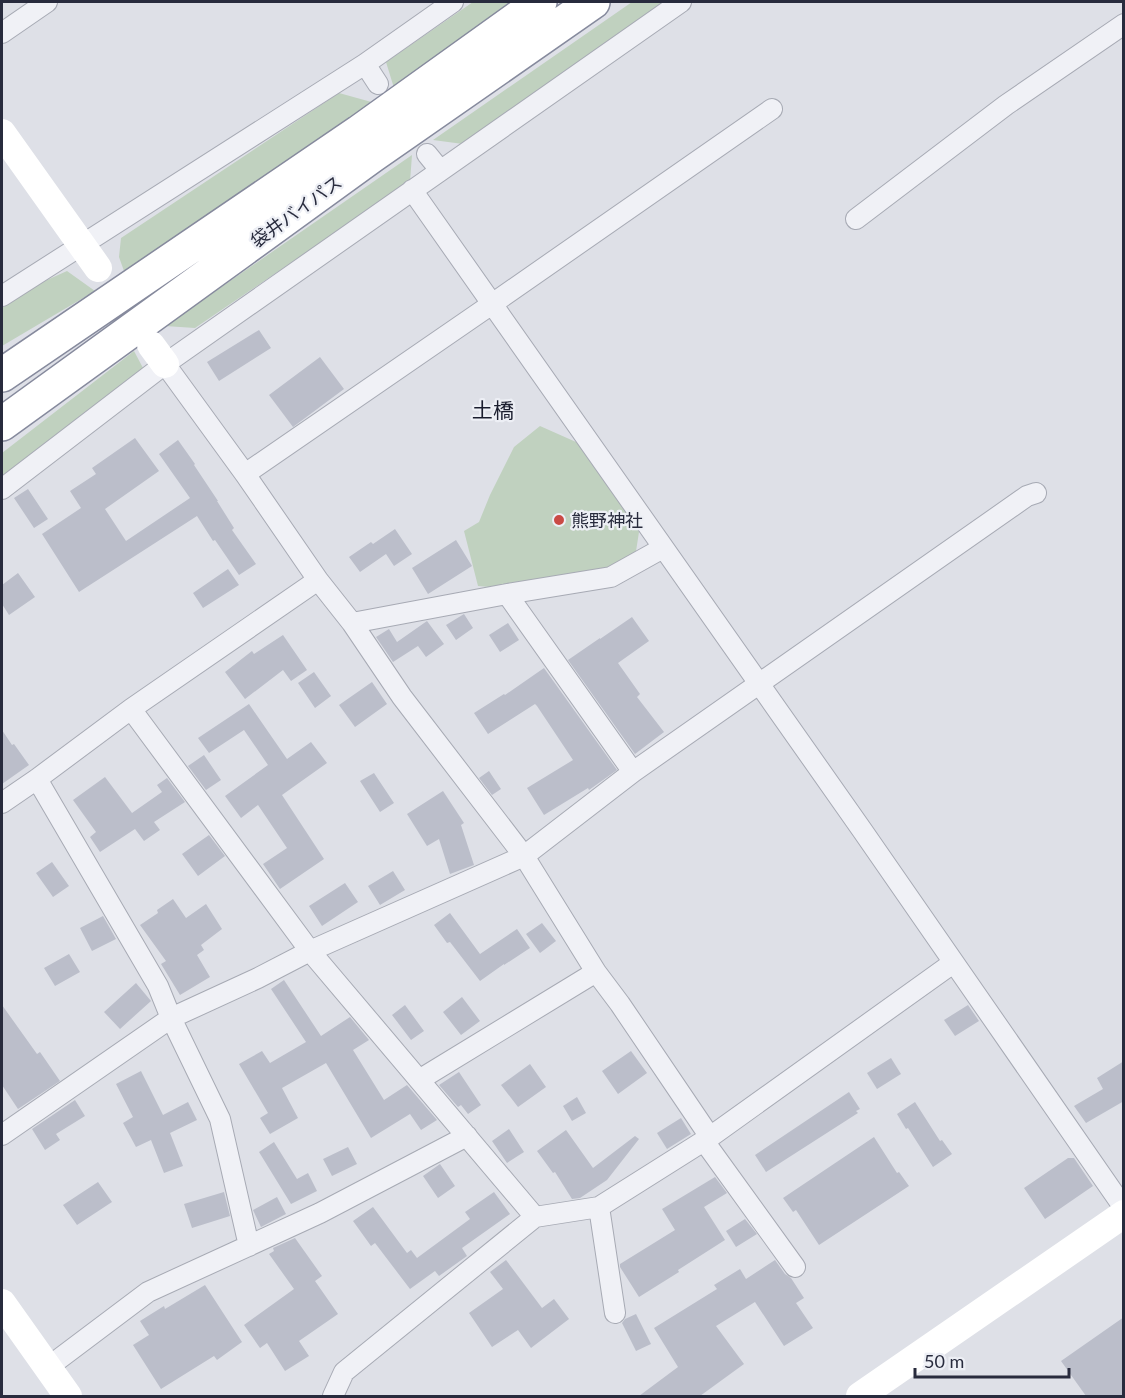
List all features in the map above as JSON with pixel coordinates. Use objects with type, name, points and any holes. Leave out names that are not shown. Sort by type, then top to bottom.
[{"type":"highway","name":"袋井バイパス","points":[[2,375],[359,132],[540,2]]},
{"type":"highway","name":"袋井バイパス","points":[[2,424],[372,156],[593,2]]},
{"type":"street","points":[[2,33],[47,2]]},
{"type":"street","points":[[2,296],[365,64],[453,2]]},
{"type":"street","points":[[2,489],[158,355],[412,190],[681,2]]},
{"type":"street","points":[[856,219],[1006,105],[1124,24]]},
{"type":"street","points":[[365,64],[378,84]]},
{"type":"street","points":[[245,474],[772,109]]},
{"type":"street","points":[[2,133],[98,268]]},
{"type":"street","points":[[428,153],[440,170]]},
{"type":"street","points":[[412,190],[666,550],[1124,1208]]},
{"type":"street","points":[[158,355],[245,474],[318,580],[352,623],[402,697],[524,856],[596,972],[620,1004],[707,1139],[795,1267]]},
{"type":"street","points":[[2,1135],[171,1018],[310,951],[524,856],[633,772],[1027,496],[1036,493]]},
{"type":"street","points":[[352,623],[611,577],[663,548]]},
{"type":"street","points":[[2,803],[131,709],[318,580]]},
{"type":"street","points":[[507,594],[633,772]]},
{"type":"street","points":[[131,709],[310,951],[535,1217]]},
{"type":"street","points":[[37,779],[158,986],[220,1119],[249,1246]]},
{"type":"street","points":[[333,1396],[344,1372],[535,1217],[599,1207],[707,1139],[953,963]]},
{"type":"street","points":[[419,1080],[596,972]]},
{"type":"street","points":[[47,1368],[148,1292],[320,1213],[467,1136]]},
{"type":"street","points":[[599,1207],[615,1313]]},
{"type":"street","points":[[874,1393],[1124,1214]]},
{"type":"street","points":[[2,1303],[68,1396]]},
{"type":"green space","points":[[473,2],[513,2],[394,88],[386,62]]},
{"type":"green space","points":[[632,2],[681,2],[463,144],[433,140]]},
{"type":"green space","points":[[339,93],[375,103],[124,271],[119,257],[121,238]]},
{"type":"green space","points":[[412,155],[410,182],[195,328],[165,326]]},
{"type":"green space","points":[[67,271],[95,291],[2,346],[2,308],[38,284]]},
{"type":"green space","points":[[134,351],[143,368],[2,476],[2,453]]},
{"type":"green space","points":[[540,426],[576,442],[623,491],[639,532],[634,564],[512,589],[478,586],[464,531],[479,522],[514,447]]},
{"type":"building","points":[[259,330],[271,348],[219,381],[207,362]]},
{"type":"building","points":[[320,357],[344,389],[293,427],[269,395]]},
{"type":"building","points":[[135,438],[159,471],[105,509],[126,541],[190,498],[159,454],[178,440],[218,501],[234,528],[232,530],[256,564],[239,575],[197,516],[79,592],[42,534],[81,508],[70,491],[96,474],[92,468]]},
{"type":"building","points":[[28,489],[48,519],[34,528],[14,498]]},
{"type":"building","points":[[395,529],[412,554],[394,566],[386,554],[360,572],[349,557]]},
{"type":"building","points":[[456,540],[472,566],[428,594],[412,568]]},
{"type":"building","points":[[228,569],[239,585],[203,608],[193,593]]},
{"type":"building","points":[[18,573],[35,597],[9,615],[2,604],[2,585]]},
{"type":"building","points":[[464,614],[473,628],[456,640],[446,625]]},
{"type":"building","points":[[632,617],[649,641],[618,663],[640,694],[637,697],[664,732],[635,754],[568,660]]},
{"type":"building","points":[[427,621],[444,644],[426,657],[418,646],[393,662],[376,637],[389,629],[397,642]]},
{"type":"building","points":[[508,623],[519,640],[500,652],[489,635]]},
{"type":"building","points":[[283,635],[307,670],[291,681],[283,670],[245,699],[225,672],[252,651],[254,654]]},
{"type":"building","points":[[544,668],[617,770],[589,790],[588,788],[544,815],[527,788],[573,760],[537,706],[535,704],[488,734],[474,713]]},
{"type":"building","points":[[314,672],[331,696],[315,708],[298,683]]},
{"type":"building","points":[[372,682],[387,704],[355,727],[339,705]]},
{"type":"building","points":[[249,704],[287,759],[311,742],[327,763],[282,795],[324,859],[280,889],[263,864],[287,848],[258,805],[241,818],[225,796],[268,765],[244,730],[209,753],[198,738]]},
{"type":"building","points":[[2,730],[29,765],[2,784]]},
{"type":"building","points":[[204,755],[221,780],[206,790],[188,766]]},
{"type":"building","points":[[489,771],[501,789],[492,795],[479,778]]},
{"type":"building","points":[[374,773],[394,803],[380,812],[360,781]]},
{"type":"building","points":[[105,777],[132,813],[162,792],[157,785],[167,778],[185,802],[154,822],[160,830],[144,841],[135,829],[100,852],[90,837],[96,832],[73,800]]},
{"type":"building","points":[[443,791],[464,823],[461,825],[474,865],[450,874],[439,839],[427,846],[407,814]]},
{"type":"building","points":[[209,835],[225,856],[198,876],[182,854]]},
{"type":"building","points":[[52,862],[69,886],[53,897],[36,873]]},
{"type":"building","points":[[393,871],[405,890],[380,905],[368,886]]},
{"type":"building","points":[[345,883],[358,902],[322,926],[309,906]]},
{"type":"building","points":[[173,899],[186,918],[206,904],[222,929],[201,945],[204,950],[197,955],[210,977],[180,995],[161,964],[166,961],[140,925]]},
{"type":"building","points":[[450,913],[480,954],[517,929],[530,948],[480,981],[434,925]]},
{"type":"building","points":[[103,916],[116,939],[92,951],[80,928]]},
{"type":"building","points":[[542,923],[556,941],[540,953],[526,934]]},
{"type":"building","points":[[69,954],[80,972],[55,986],[44,968]]},
{"type":"building","points":[[284,980],[321,1036],[350,1017],[369,1040],[353,1050],[384,1100],[407,1085],[437,1120],[421,1130],[410,1114],[371,1138],[326,1063],[282,1088],[298,1118],[270,1134],[260,1118],[268,1113],[239,1064],[262,1051],[270,1063],[306,1042],[271,989]]},
{"type":"building","points":[[136,983],[151,1001],[120,1029],[104,1012]]},
{"type":"building","points":[[462,997],[480,1021],[461,1035],[443,1012]]},
{"type":"building","points":[[2,1005],[37,1054],[40,1052],[60,1081],[18,1109],[2,1085]]},
{"type":"building","points":[[405,1005],[424,1031],[411,1040],[392,1015]]},
{"type":"building","points":[[968,1005],[979,1021],[955,1036],[944,1020]]},
{"type":"building","points":[[631,1051],[647,1073],[618,1094],[602,1071]]},
{"type":"building","points":[[891,1058],[901,1074],[877,1089],[867,1073]]},
{"type":"building","points":[[1124,1061],[1124,1101],[1086,1123],[1074,1106],[1103,1089],[1097,1078]]},
{"type":"building","points":[[530,1064],[546,1087],[518,1107],[501,1085]]},
{"type":"building","points":[[141,1071],[163,1115],[188,1102],[197,1120],[170,1133],[183,1166],[164,1173],[151,1140],[136,1147],[123,1123],[133,1117],[116,1084]]},
{"type":"building","points":[[459,1072],[481,1105],[468,1114],[461,1105],[458,1107],[439,1085]]},
{"type":"building","points":[[849,1092],[860,1109],[856,1111],[858,1113],[766,1172],[755,1155]]},
{"type":"building","points":[[577,1097],[586,1113],[572,1121],[563,1106]]},
{"type":"building","points":[[75,1100],[85,1116],[56,1134],[60,1140],[45,1150],[32,1129]]},
{"type":"building","points":[[915,1102],[940,1141],[942,1140],[952,1154],[933,1167],[897,1114]]},
{"type":"building","points":[[681,1118],[691,1134],[667,1149],[657,1133]]},
{"type":"building","points":[[509,1129],[524,1152],[507,1163],[492,1141]]},
{"type":"building","points":[[566,1130],[593,1168],[635,1136],[639,1139],[607,1180],[580,1198],[572,1199],[555,1172],[553,1173],[537,1151]]},
{"type":"building","points":[[874,1137],[897,1173],[899,1172],[909,1186],[819,1245],[796,1210],[793,1212],[783,1198]]},
{"type":"building","points":[[274,1142],[297,1179],[308,1173],[317,1191],[291,1204],[259,1152]]},
{"type":"building","points":[[348,1147],[357,1164],[332,1176],[323,1159]]},
{"type":"building","points":[[1068,1158],[1074,1158],[1093,1186],[1045,1219],[1024,1188]]},
{"type":"building","points":[[440,1164],[455,1186],[438,1198],[423,1176]]},
{"type":"building","points":[[715,1177],[727,1193],[704,1207],[725,1240],[639,1297],[620,1264],[675,1230],[662,1209]]},
{"type":"building","points":[[98,1182],[112,1202],[77,1225],[63,1205]]},
{"type":"building","points":[[224,1192],[230,1216],[192,1228],[184,1204]]},
{"type":"building","points":[[494,1192],[510,1214],[462,1248],[467,1256],[439,1276],[435,1271],[410,1289],[375,1243],[371,1246],[353,1221],[373,1207],[407,1253],[411,1250],[417,1258],[470,1219],[465,1212]]},
{"type":"building","points":[[277,1197],[286,1214],[261,1227],[253,1210]]},
{"type":"building","points":[[745,1219],[757,1234],[736,1247],[726,1231]]},
{"type":"building","points":[[295,1238],[322,1276],[315,1281],[338,1314],[299,1341],[309,1356],[285,1371],[267,1343],[260,1348],[244,1325],[294,1289],[269,1254],[274,1251],[273,1248]]},
{"type":"building","points":[[506,1260],[542,1308],[554,1299],[569,1319],[531,1348],[518,1330],[492,1347],[469,1313],[503,1289],[490,1272]]},
{"type":"building","points":[[775,1260],[804,1298],[796,1303],[813,1328],[784,1346],[755,1302],[716,1326],[744,1364],[700,1396],[639,1396],[678,1367],[654,1328],[717,1289],[714,1285],[740,1269],[746,1279]]},
{"type":"building","points":[[205,1285],[242,1342],[217,1360],[214,1356],[161,1389],[133,1345],[149,1335],[140,1321]]},
{"type":"building","points":[[636,1314],[651,1344],[636,1351],[622,1323]]},
{"type":"building","points":[[1124,1317],[1124,1396],[1086,1396],[1061,1361]]},
{"type":"place","name":"熊野神社","points":[[559,520]]},
{"type":"district","name":"土橋","points":[[493,409]]}]
